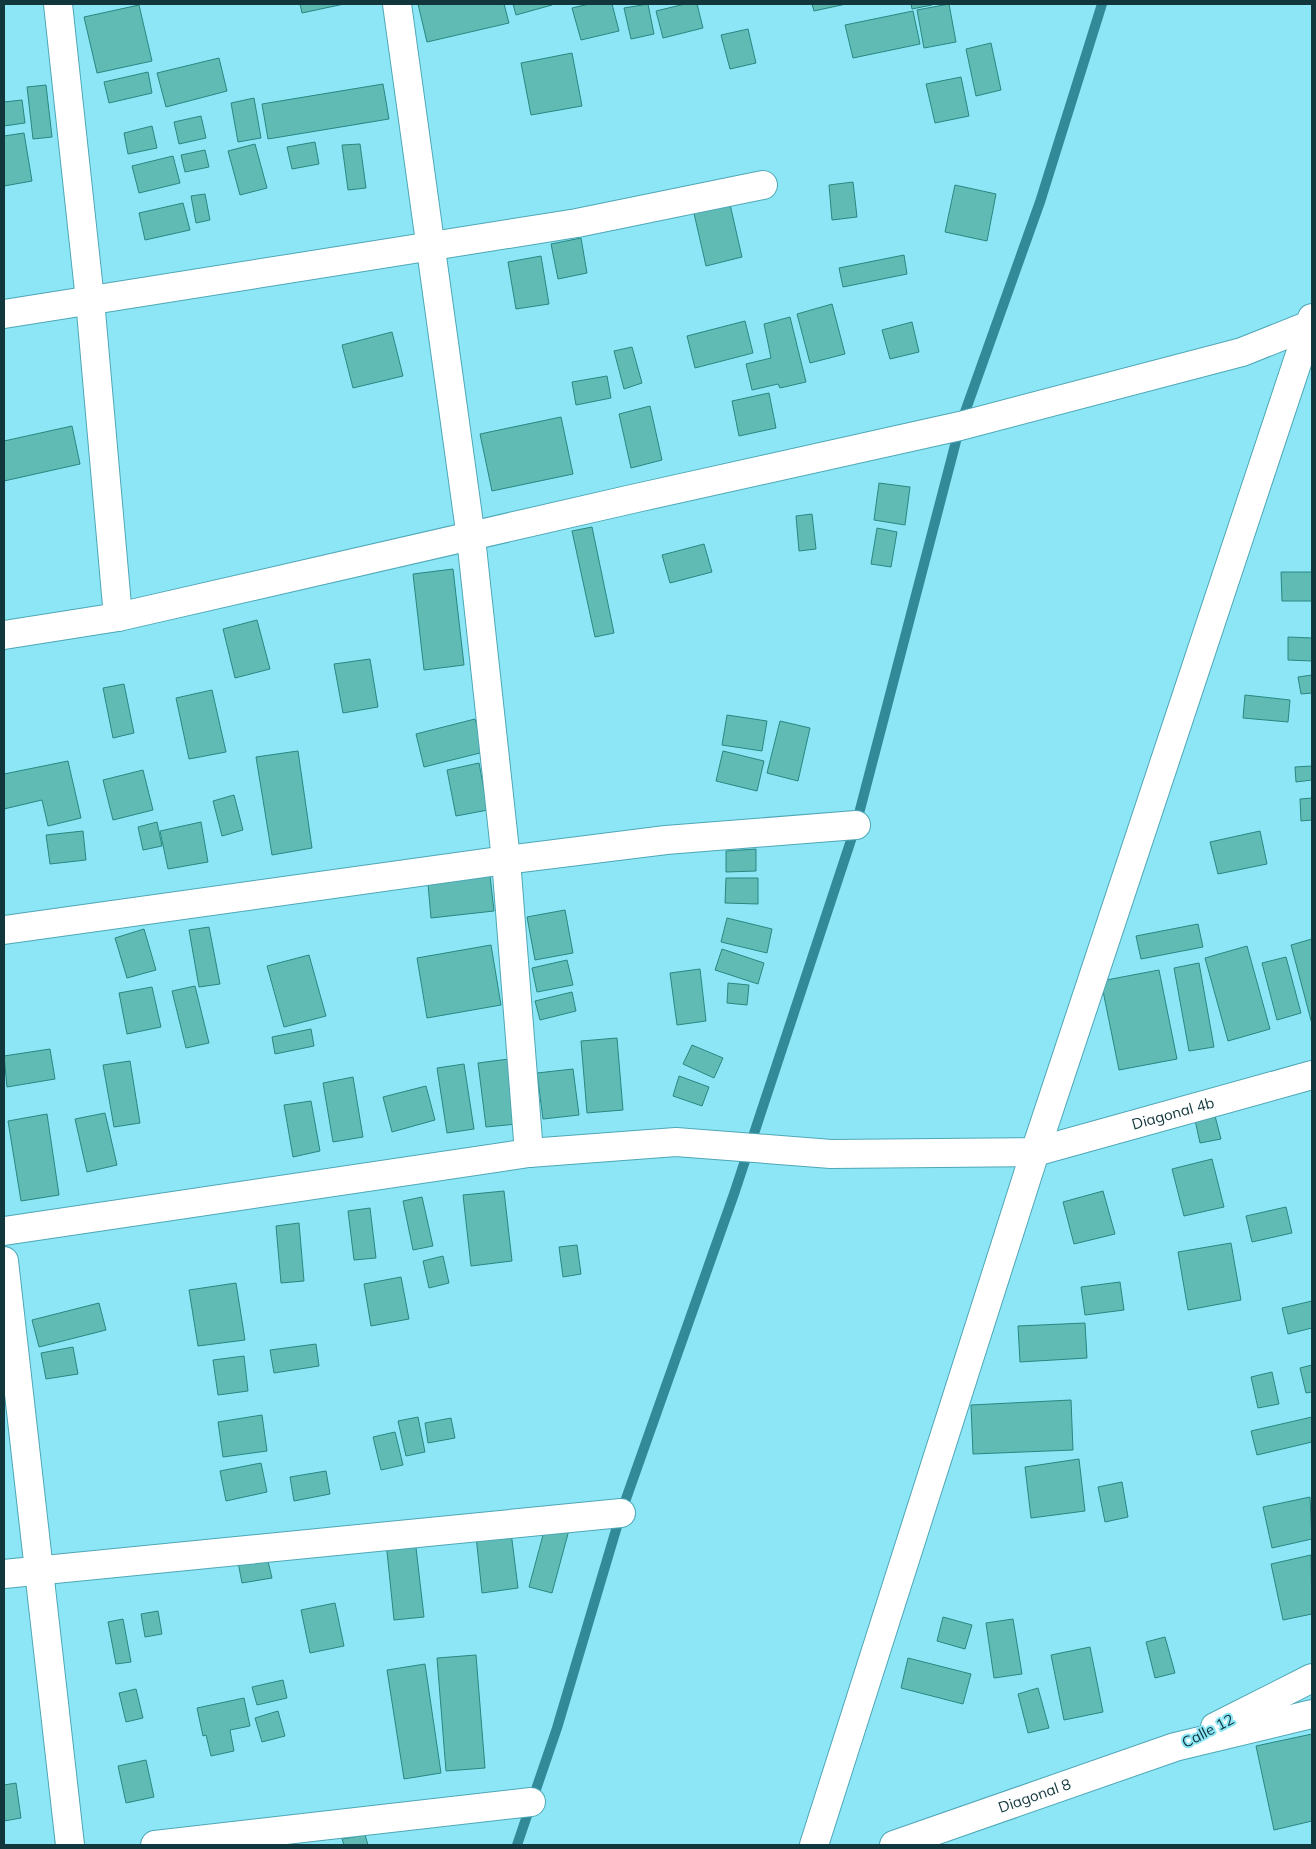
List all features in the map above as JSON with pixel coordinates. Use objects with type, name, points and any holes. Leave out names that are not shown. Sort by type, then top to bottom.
[{"type":"street","points":[[58,4],[90,300],[118,617]]},
{"type":"street","points":[[398,4],[471,538],[506,860],[528,1153]]},
{"type":"street","points":[[4,314],[577,223],[763,185]]},
{"type":"street","points":[[4,635],[118,617],[960,426],[1242,352],[1312,322]]},
{"type":"street","points":[[814,1845],[1035,1152],[1312,322]]},
{"type":"street","points":[[4,930],[506,860],[666,840],[856,826]]},
{"type":"street","name":"Diagonal 4b","points":[[4,1232],[528,1153],[676,1142],[831,1154],[1035,1152],[1312,1075]]},
{"type":"street","points":[[4,1261],[70,1845]]},
{"type":"street","points":[[4,1574],[621,1513]]},
{"type":"street","name":"Calle 12","points":[[1175,1747],[1312,1678]]},
{"type":"street","name":"Calle 12","points":[[1175,1747],[1312,1714]]},
{"type":"street","name":"Diagonal 8","points":[[894,1845],[1175,1747]]},
{"type":"street","points":[[155,1845],[531,1802]]},
{"type":"building","points":[[300,4],[344,4],[302,13]]},
{"type":"building","points":[[418,4],[504,4],[509,23],[427,42]]},
{"type":"building","points":[[513,4],[551,4],[552,5],[516,15]]},
{"type":"building","points":[[589,4],[612,4],[619,31],[581,40],[572,8]]},
{"type":"building","points":[[648,4],[654,34],[631,39],[624,8]]},
{"type":"building","points":[[685,4],[697,4],[703,28],[663,38],[656,11]]},
{"type":"building","points":[[812,4],[846,4],[814,11]]},
{"type":"building","points":[[911,4],[932,4],[932,5],[912,9]]},
{"type":"building","points":[[949,4],[956,42],[924,48],[917,10]]},
{"type":"building","points":[[139,5],[152,61],[97,73],[84,17]]},
{"type":"building","points":[[913,11],[920,44],[853,58],[845,25]]},
{"type":"building","points":[[748,29],[756,63],[730,69],[721,35]]},
{"type":"building","points":[[991,43],[1001,90],[976,96],[966,49]]},
{"type":"building","points":[[572,53],[582,106],[531,115],[521,63]]},
{"type":"building","points":[[219,58],[227,91],[166,107],[157,73]]},
{"type":"building","points":[[148,72],[152,93],[109,103],[104,82]]},
{"type":"building","points":[[961,77],[969,116],[935,123],[926,84]]},
{"type":"building","points":[[383,84],[389,119],[268,139],[262,104]]},
{"type":"building","points":[[46,85],[52,137],[33,139],[27,87]]},
{"type":"building","points":[[254,98],[261,138],[238,142],[231,103]]},
{"type":"building","points":[[22,100],[25,123],[4,126],[4,102]]},
{"type":"building","points":[[201,116],[206,138],[179,144],[174,122]]},
{"type":"building","points":[[152,126],[157,148],[128,154],[124,133]]},
{"type":"building","points":[[24,133],[32,181],[4,186],[4,136]]},
{"type":"building","points":[[315,142],[319,164],[292,169],[287,147]]},
{"type":"building","points":[[255,144],[267,188],[240,195],[228,151]]},
{"type":"building","points":[[360,144],[366,188],[348,190],[342,145]]},
{"type":"building","points":[[205,150],[209,167],[185,172],[181,155]]},
{"type":"building","points":[[173,156],[180,183],[139,193],[132,166]]},
{"type":"building","points":[[853,182],[857,217],[832,220],[829,185]]},
{"type":"building","points":[[955,185],[996,194],[987,241],[945,232]]},
{"type":"building","points":[[205,194],[210,220],[196,223],[191,196]]},
{"type":"building","points":[[729,200],[742,257],[706,266],[693,209]]},
{"type":"building","points":[[183,203],[190,230],[145,240],[139,213]]},
{"type":"building","points":[[581,238],[587,273],[558,279],[551,244]]},
{"type":"building","points":[[904,255],[907,274],[843,287],[839,268]]},
{"type":"building","points":[[541,256],[549,304],[516,309],[508,262]]},
{"type":"building","points":[[832,304],[845,354],[810,363],[797,314]]},
{"type":"building","points":[[790,317],[806,382],[780,388],[778,384],[752,390],[746,364],[771,358],[764,324]]},
{"type":"building","points":[[745,321],[753,353],[695,368],[687,336]]},
{"type":"building","points":[[912,322],[919,352],[890,359],[882,330]]},
{"type":"building","points":[[392,332],[403,376],[353,388],[342,345]]},
{"type":"building","points":[[632,347],[642,383],[624,389],[614,351]]},
{"type":"building","points":[[607,376],[611,398],[576,405],[572,382]]},
{"type":"building","points":[[769,393],[776,428],[739,436],[732,401]]},
{"type":"building","points":[[650,406],[662,460],[631,468],[619,414]]},
{"type":"building","points":[[561,417],[573,474],[492,491],[480,434]]},
{"type":"building","points":[[72,426],[80,464],[4,481],[4,441]]},
{"type":"building","points":[[879,483],[910,487],[905,525],[874,520]]},
{"type":"building","points":[[812,514],[816,549],[799,551],[796,516]]},
{"type":"building","points":[[592,527],[614,633],[595,637],[572,531]]},
{"type":"building","points":[[877,528],[897,532],[891,567],[871,564]]},
{"type":"building","points":[[704,544],[712,572],[670,583],[662,555]]},
{"type":"building","points":[[453,569],[464,665],[424,670],[413,574]]},
{"type":"building","points":[[1281,572],[1312,572],[1312,601],[1282,601]]},
{"type":"building","points":[[257,620],[270,669],[235,678],[223,629]]},
{"type":"building","points":[[1288,637],[1312,638],[1312,661],[1288,660]]},
{"type":"building","points":[[370,659],[378,707],[343,713],[334,664]]},
{"type":"building","points":[[1312,675],[1312,693],[1301,694],[1298,677]]},
{"type":"building","points":[[124,684],[134,733],[113,738],[103,688]]},
{"type":"building","points":[[212,690],[226,752],[189,759],[176,698]]},
{"type":"building","points":[[1245,695],[1290,700],[1288,722],[1243,718]]},
{"type":"building","points":[[727,715],[767,721],[762,751],[722,745]]},
{"type":"building","points":[[475,719],[484,752],[424,767],[416,734]]},
{"type":"building","points":[[780,721],[810,728],[798,781],[767,773]]},
{"type":"building","points":[[298,751],[312,848],[272,855],[256,757]]},
{"type":"building","points":[[723,751],[764,761],[757,791],[716,781]]},
{"type":"building","points":[[68,761],[81,818],[48,826],[42,800],[4,809],[4,774]]},
{"type":"building","points":[[479,763],[488,810],[456,816],[447,770]]},
{"type":"building","points":[[1312,766],[1312,780],[1296,782],[1295,767]]},
{"type":"building","points":[[143,770],[153,810],[113,820],[103,780]]},
{"type":"building","points":[[234,795],[243,830],[222,836],[213,801]]},
{"type":"building","points":[[1312,798],[1312,820],[1301,821],[1300,799]]},
{"type":"building","points":[[157,822],[162,846],[143,850],[138,827]]},
{"type":"building","points":[[201,822],[208,862],[168,869],[160,831]]},
{"type":"building","points":[[83,831],[86,860],[50,864],[46,835]]},
{"type":"building","points":[[1260,831],[1267,864],[1218,874],[1210,842]]},
{"type":"building","points":[[756,849],[756,871],[726,872],[726,851]]},
{"type":"building","points":[[490,876],[494,911],[431,918],[428,884]]},
{"type":"building","points":[[726,878],[758,878],[758,904],[725,903]]},
{"type":"building","points":[[565,910],[573,953],[535,960],[527,917]]},
{"type":"building","points":[[727,918],[772,929],[767,953],[721,942]]},
{"type":"building","points":[[1198,924],[1203,947],[1141,959],[1136,936]]},
{"type":"building","points":[[209,927],[220,984],[199,987],[189,930]]},
{"type":"building","points":[[144,929],[156,970],[127,978],[115,938]]},
{"type":"building","points":[[1312,939],[1312,1024],[1291,945]]},
{"type":"building","points":[[491,945],[501,1005],[427,1018],[417,958]]},
{"type":"building","points":[[1247,946],[1270,1029],[1228,1041],[1205,958]]},
{"type":"building","points":[[722,949],[764,963],[758,984],[715,970]]},
{"type":"building","points":[[309,955],[326,1016],[284,1027],[267,966]]},
{"type":"building","points":[[1286,957],[1301,1013],[1277,1020],[1262,963]]},
{"type":"building","points":[[567,960],[573,985],[537,992],[532,968]]},
{"type":"building","points":[[1199,963],[1214,1047],[1189,1051],[1174,968]]},
{"type":"building","points":[[700,969],[706,1021],[677,1025],[670,973]]},
{"type":"building","points":[[1159,970],[1177,1059],[1119,1070],[1101,981]]},
{"type":"building","points":[[728,983],[749,985],[747,1005],[727,1003]]},
{"type":"building","points":[[195,986],[209,1043],[186,1048],[172,991]]},
{"type":"building","points":[[152,987],[161,1027],[127,1034],[119,993]]},
{"type":"building","points":[[572,992],[576,1011],[540,1020],[535,1001]]},
{"type":"building","points":[[311,1029],[314,1046],[275,1054],[272,1037]]},
{"type":"building","points":[[617,1038],[623,1110],[587,1113],[581,1041]]},
{"type":"building","points":[[692,1045],[723,1058],[714,1078],[683,1064]]},
{"type":"building","points":[[50,1049],[55,1079],[7,1087],[4,1056]]},
{"type":"building","points":[[509,1059],[517,1124],[486,1127],[478,1063]]},
{"type":"building","points":[[130,1061],[140,1123],[114,1127],[103,1065]]},
{"type":"building","points":[[464,1064],[474,1129],[447,1133],[437,1068]]},
{"type":"building","points":[[573,1069],[579,1115],[543,1119],[537,1073]]},
{"type":"building","points":[[679,1076],[709,1087],[702,1106],[673,1096]]},
{"type":"building","points":[[353,1077],[363,1137],[333,1142],[323,1083]]},
{"type":"building","points":[[426,1086],[435,1120],[392,1132],[383,1097]]},
{"type":"building","points":[[311,1101],[320,1151],[293,1157],[284,1105]]},
{"type":"building","points":[[105,1113],[117,1165],[87,1172],[75,1119]]},
{"type":"building","points":[[47,1114],[59,1195],[21,1201],[8,1121]]},
{"type":"building","points":[[1215,1116],[1221,1139],[1200,1143],[1195,1120]]},
{"type":"building","points":[[1212,1159],[1224,1207],[1184,1216],[1172,1169]]},
{"type":"building","points":[[504,1191],[512,1261],[471,1266],[463,1195]]},
{"type":"building","points":[[1103,1191],[1115,1234],[1074,1244],[1063,1202]]},
{"type":"building","points":[[422,1197],[433,1246],[413,1250],[403,1201]]},
{"type":"building","points":[[1286,1207],[1292,1233],[1252,1242],[1246,1216]]},
{"type":"building","points":[[370,1208],[376,1258],[354,1260],[348,1211]]},
{"type":"building","points":[[299,1223],[304,1281],[281,1283],[276,1226]]},
{"type":"building","points":[[1231,1243],[1241,1300],[1188,1310],[1178,1252]]},
{"type":"building","points":[[577,1245],[581,1274],[563,1277],[559,1247]]},
{"type":"building","points":[[443,1256],[449,1283],[429,1288],[423,1261]]},
{"type":"building","points":[[401,1277],[409,1319],[371,1326],[364,1284]]},
{"type":"building","points":[[1120,1282],[1124,1310],[1085,1315],[1081,1287]]},
{"type":"building","points":[[236,1283],[245,1340],[198,1346],[189,1290]]},
{"type":"building","points":[[1312,1301],[1312,1328],[1288,1334],[1282,1308]]},
{"type":"building","points":[[99,1303],[106,1330],[39,1347],[32,1320]]},
{"type":"building","points":[[1085,1323],[1087,1358],[1020,1362],[1018,1326]]},
{"type":"building","points":[[316,1344],[319,1366],[274,1373],[270,1350]]},
{"type":"building","points":[[73,1347],[78,1374],[46,1379],[41,1353]]},
{"type":"building","points":[[244,1356],[248,1391],[218,1395],[213,1360]]},
{"type":"building","points":[[1312,1365],[1312,1392],[1306,1393],[1300,1368]]},
{"type":"building","points":[[1272,1372],[1279,1404],[1258,1408],[1251,1377]]},
{"type":"building","points":[[1071,1400],[1073,1450],[973,1454],[971,1405]]},
{"type":"building","points":[[262,1415],[267,1451],[223,1457],[218,1422]]},
{"type":"building","points":[[418,1417],[425,1452],[406,1456],[398,1421]]},
{"type":"building","points":[[1312,1417],[1312,1442],[1257,1455],[1251,1431]]},
{"type":"building","points":[[451,1418],[455,1438],[428,1443],[425,1423]]},
{"type":"building","points":[[395,1432],[403,1465],[381,1470],[373,1437]]},
{"type":"building","points":[[1079,1459],[1085,1511],[1031,1518],[1025,1467]]},
{"type":"building","points":[[261,1463],[267,1492],[226,1501],[220,1471]]},
{"type":"building","points":[[326,1471],[330,1494],[294,1501],[290,1477]]},
{"type":"building","points":[[1122,1482],[1128,1517],[1105,1522],[1098,1487]]},
{"type":"building","points":[[1310,1497],[1312,1539],[1272,1548],[1263,1507]]},
{"type":"building","points":[[546,1524],[569,1530],[552,1593],[529,1587]]},
{"type":"building","points":[[511,1532],[518,1588],[482,1593],[476,1536]]},
{"type":"building","points":[[415,1539],[424,1617],[394,1620],[386,1542]]},
{"type":"building","points":[[1311,1555],[1312,1614],[1283,1620],[1271,1564]]},
{"type":"building","points":[[267,1557],[272,1578],[242,1583],[238,1562]]},
{"type":"building","points":[[335,1603],[344,1646],[310,1653],[301,1610]]},
{"type":"building","points":[[158,1611],[162,1634],[145,1637],[141,1614]]},
{"type":"building","points":[[943,1617],[972,1625],[965,1649],[937,1641]]},
{"type":"building","points":[[123,1619],[131,1662],[116,1664],[108,1622]]},
{"type":"building","points":[[1013,1619],[1022,1674],[994,1678],[986,1623]]},
{"type":"building","points":[[1165,1637],[1175,1673],[1155,1678],[1146,1642]]},
{"type":"building","points":[[1090,1647],[1103,1712],[1064,1720],[1051,1655]]},
{"type":"building","points":[[476,1655],[485,1768],[446,1771],[437,1658]]},
{"type":"building","points":[[908,1658],[971,1674],[963,1704],[901,1688]]},
{"type":"building","points":[[425,1664],[441,1773],[404,1779],[387,1670]]},
{"type":"building","points":[[283,1680],[287,1698],[257,1705],[252,1687]]},
{"type":"building","points":[[1038,1688],[1049,1728],[1028,1733],[1018,1694]]},
{"type":"building","points":[[136,1689],[143,1718],[126,1722],[119,1693]]},
{"type":"building","points":[[244,1698],[250,1726],[230,1730],[234,1751],[211,1756],[206,1735],[203,1736],[197,1708]]},
{"type":"building","points":[[278,1711],[285,1736],[262,1742],[255,1718]]},
{"type":"building","points":[[1312,1734],[1312,1821],[1274,1830],[1256,1746]]},
{"type":"building","points":[[146,1760],[154,1797],[126,1803],[118,1766]]},
{"type":"building","points":[[16,1783],[21,1818],[4,1821],[4,1785]]},
{"type":"building","points":[[365,1835],[368,1845],[344,1845],[342,1839]]},
{"type":"waterway","points":[[517,1845],[557,1728],[621,1513],[734,1194],[856,825],[960,426],[1040,202],[1102,4]]}]
